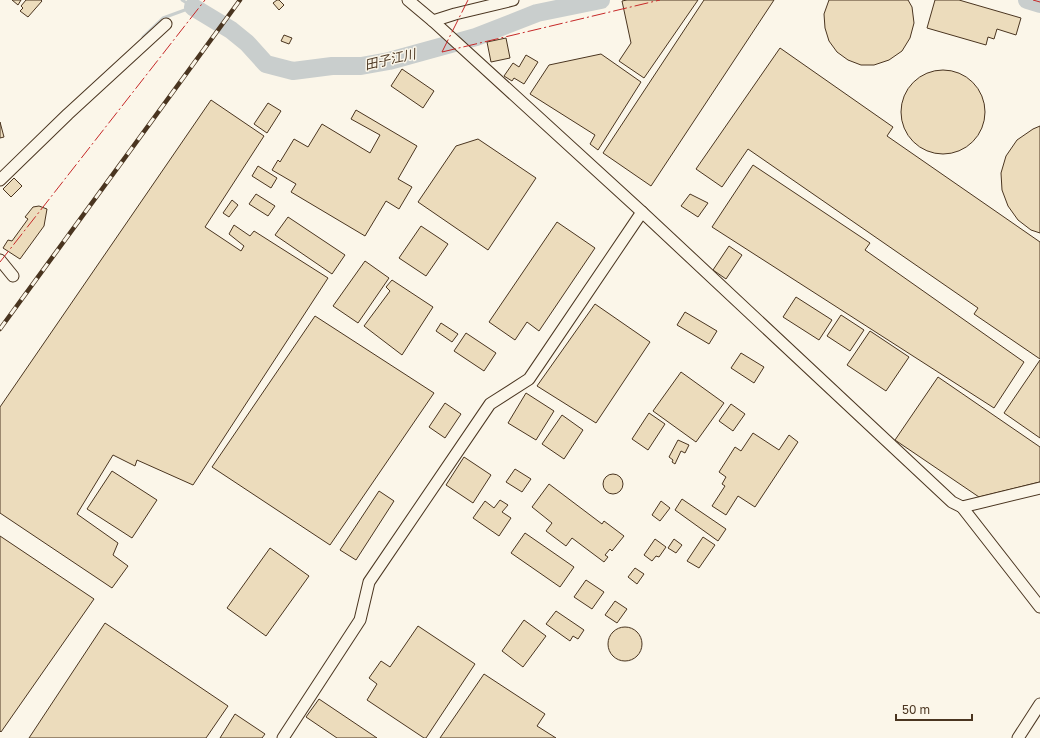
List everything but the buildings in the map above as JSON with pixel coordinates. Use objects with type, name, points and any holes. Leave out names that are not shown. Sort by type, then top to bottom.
[{"type":"street","points":[[408,0],[433,21],[642,212],[952,502],[962,506],[1040,607]]},
{"type":"street","points":[[433,21],[455,14],[514,0]]},
{"type":"street","points":[[0,180],[68,114],[166,24]]},
{"type":"street","points":[[282,738],[360,620],[369,582],[490,404],[529,379],[642,212]]},
{"type":"street","points":[[0,260],[13,276]]},
{"type":"street","points":[[962,506],[1040,488]]},
{"type":"street","points":[[1018,738],[1040,702]]},
{"type":"waterway","points":[[182,0],[193,7]]},
{"type":"waterway","name":"田子江川","points":[[193,7],[231,30],[247,43],[266,64],[293,71],[332,66],[361,66],[389,61],[476,37],[537,13],[601,0]]},
{"type":"waterway","name":"田子江川","points":[[1027,0],[1040,4]]},
{"type":"waterway","points":[[143,37],[163,18],[193,7]]},
{"type":"railway","points":[[0,329],[240,0]]},
{"type":"power","points":[[0,262],[205,0]]},
{"type":"power","points":[[442,52],[468,0]]},
{"type":"power","points":[[442,52],[660,0]]},
{"type":"power","points":[[1033,0],[1040,2]]}]
